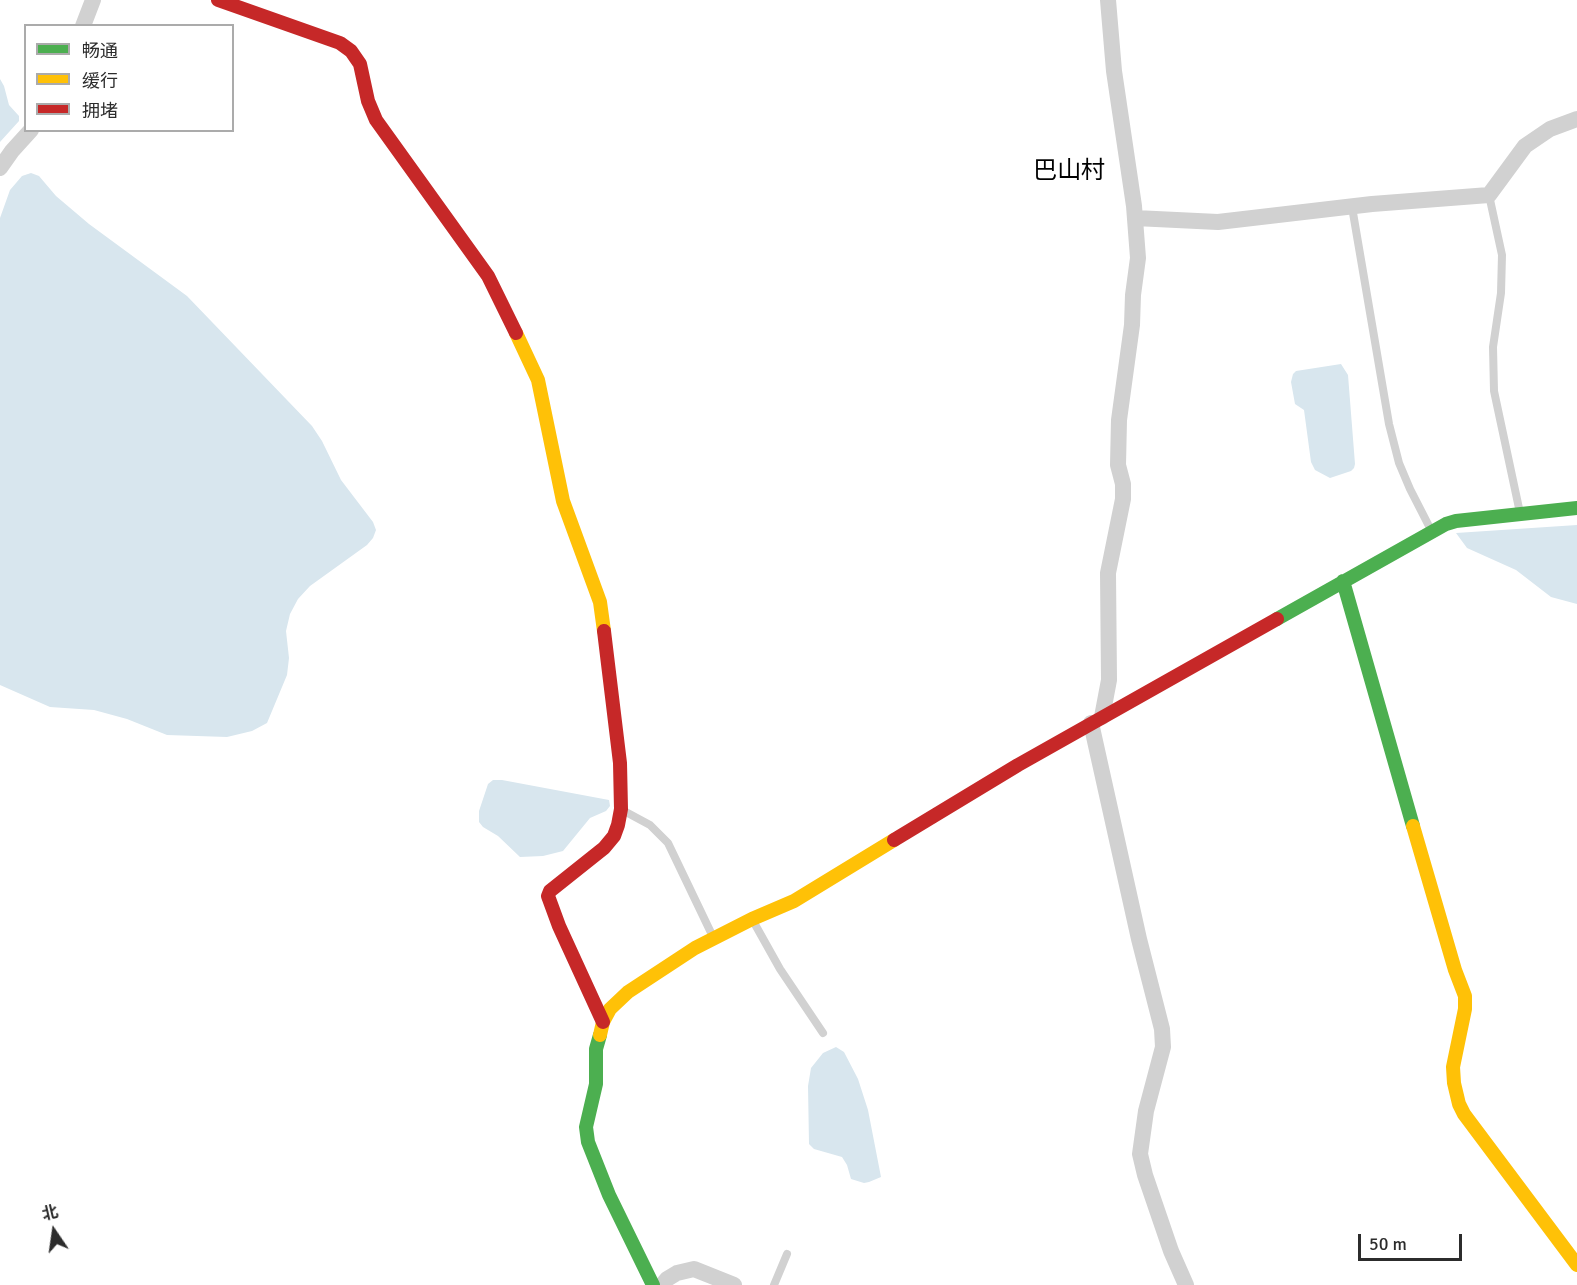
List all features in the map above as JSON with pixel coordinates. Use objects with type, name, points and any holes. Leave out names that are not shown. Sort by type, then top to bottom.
[{"type":"street","points":[[84,24],[93,0]]},
{"type":"street","points":[[218,0],[340,43],[351,51],[360,64],[368,101],[376,120],[488,276],[538,380],[563,501],[600,602],[620,763],[621,809],[618,825],[611,840],[550,891],[548,896],[559,926],[603,1022]]},
{"type":"street","points":[[1108,0],[1114,71],[1135,218],[1138,258],[1132,325],[1119,420],[1118,465],[1123,499],[1108,573],[1109,680],[1097,720],[1139,939],[1162,1029],[1162,1047],[1150,1090],[1140,1143],[1142,1165],[1171,1251],[1186,1285]]},
{"type":"street","points":[[1135,218],[1218,222],[1490,195],[1525,146],[1550,129],[1577,120]]},
{"type":"street","points":[[0,168],[29,132]]},
{"type":"street","points":[[653,1285],[609,1196],[587,1137],[587,1118],[596,1084],[596,1049],[603,1022],[610,1010],[628,992],[695,948],[794,901],[998,777],[1431,531],[1456,521],[1577,508]]},
{"type":"street","points":[[1343,581],[1455,970],[1465,996],[1465,1009],[1453,1067],[1459,1104],[1464,1114],[1577,1265]]},
{"type":"street","points":[[662,1285],[677,1273],[694,1269],[734,1285]]},
{"type":"lane","points":[[1490,195],[1502,255],[1501,293],[1493,347],[1494,391],[1520,514]]},
{"type":"lane","points":[[1352,207],[1389,424],[1399,463],[1431,531]]},
{"type":"lane","points":[[621,809],[651,825],[668,843],[714,939]]},
{"type":"lane","points":[[752,919],[780,969],[823,1033]]},
{"type":"lane","points":[[774,1285],[788,1254]]},
{"type":"shaded area","points":[[0,79],[9,105],[19,116],[19,121],[0,142]]},
{"type":"shaded area","points":[[31,173],[39,176],[56,196],[89,224],[187,296],[312,426],[341,480],[373,522],[376,530],[367,545],[310,586],[298,599],[290,614],[286,631],[289,658],[287,675],[267,723],[252,731],[227,737],[167,735],[127,719],[94,710],[50,707],[0,685],[0,218],[10,190],[22,176]]},
{"type":"shaded area","points":[[1341,364],[1348,375],[1355,464],[1351,471],[1330,478],[1315,470],[1311,462],[1304,410],[1295,404],[1291,382],[1296,371]]},
{"type":"shaded area","points":[[1577,525],[1577,604],[1551,597],[1516,570],[1467,548],[1456,533]]},
{"type":"shaded area","points":[[493,780],[609,800],[610,806],[606,811],[590,818],[563,851],[543,856],[520,857],[479,822],[479,811],[488,784]]},
{"type":"shaded area","points":[[836,1047],[844,1052],[858,1079],[868,1110],[881,1177],[869,1182],[864,1183],[851,1179],[842,1157],[814,1149],[809,1144],[808,1086],[811,1068],[823,1053]]},
{"type":"traffic: fast","points":[[1277,619],[1446,524],[1577,508]]},
{"type":"traffic: fast","points":[[1343,581],[1413,826]]},
{"type":"traffic: fast","points":[[600,1035],[596,1049],[596,1084],[586,1127],[588,1142],[609,1195],[653,1285]]},
{"type":"traffic: slow","points":[[516,333],[538,380],[563,501],[600,602],[604,631]]},
{"type":"traffic: slow","points":[[1413,826],[1455,970],[1465,996],[1465,1009],[1453,1067],[1459,1104],[1464,1114],[1577,1265]]},
{"type":"traffic: slow","points":[[600,1035],[603,1022],[610,1009],[628,992],[695,948],[794,901],[894,840]]},
{"type":"traffic: jam","points":[[218,0],[340,43],[351,51],[360,64],[368,101],[376,120],[488,276],[516,333]]},
{"type":"traffic: jam","points":[[894,840],[1018,765],[1277,619]]},
{"type":"traffic: jam","points":[[603,1022],[559,926],[548,896],[550,891],[604,848],[614,836],[618,825],[621,809],[620,763],[604,631]]},
{"type":"district","name":"巴山村","points":[[1069,172]]}]
